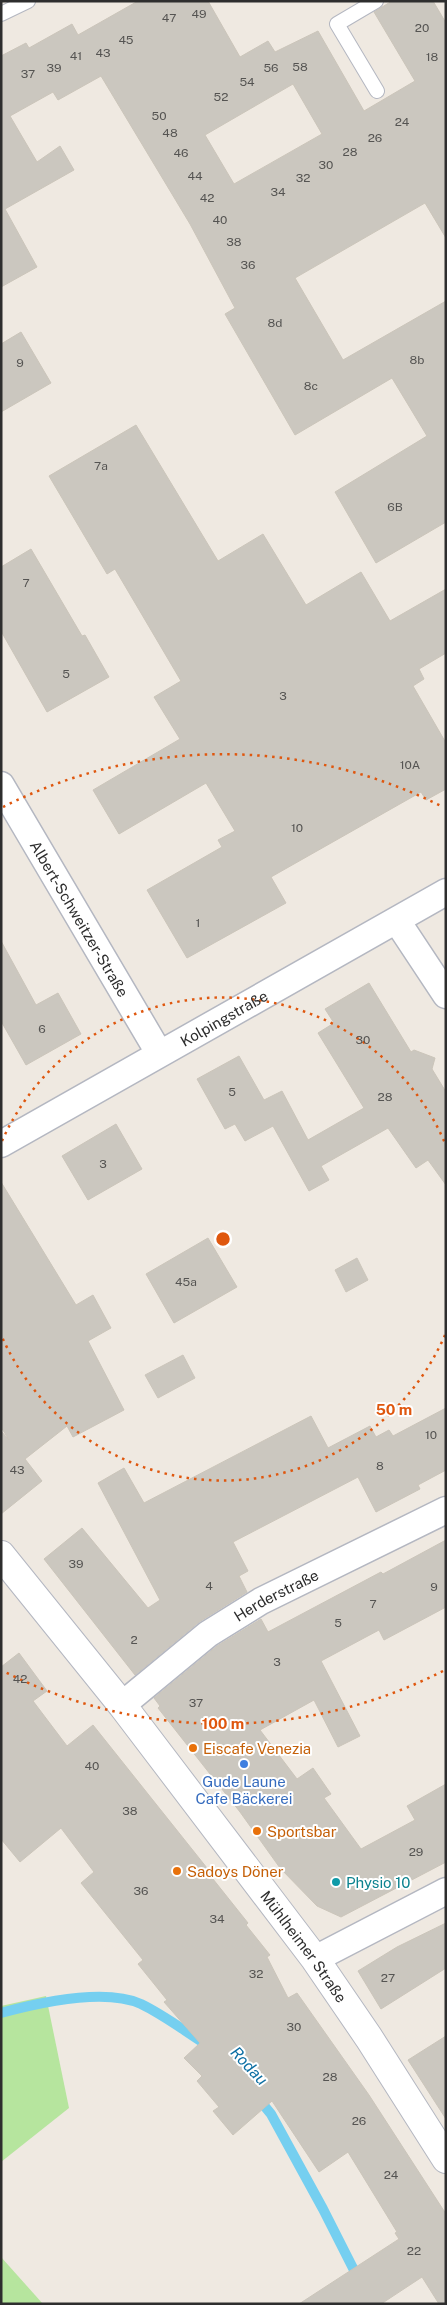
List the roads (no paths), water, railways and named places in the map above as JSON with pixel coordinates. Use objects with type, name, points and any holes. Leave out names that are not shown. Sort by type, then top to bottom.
[{"type":"main road","name":"Mühlheimer Straße","points":[[1,1555],[122,1705],[315,1959],[369,2038],[446,2159]]},
{"type":"street","name":"Albert-Schweitzer-Straße","points":[[1,785],[159,1053]]},
{"type":"street","name":"Kolpingstraße","points":[[1,1144],[446,892]]},
{"type":"street","points":[[397,921],[446,995]]},
{"type":"street","name":"Herderstraße","points":[[122,1705],[169,1664],[216,1629],[261,1601],[446,1510]]},
{"type":"street","points":[[315,1959],[446,1891]]},
{"type":"lane","points":[[1,14],[28,1]]},
{"type":"lane","points":[[376,1],[337,24],[377,91]]},
{"type":"waterway","name":"Rodau","points":[[1,2013],[33,2005],[71,1999],[91,1997],[126,1999],[150,2008],[207,2045]]},
{"type":"waterway","name":"Rodau","points":[[257,2097],[271,2114],[359,2280]]},
{"type":"place","name":"Eiscafe Venezia","points":[[193,1748]]},
{"type":"place","name":"Gude Laune Cafe Bäckerei","points":[[244,1764]]},
{"type":"place","name":"Sportsbar","points":[[257,1831]]},
{"type":"place","name":"Sadoys Döner","points":[[177,1871]]},
{"type":"place","name":"Physio 10","points":[[336,1882]]}]
